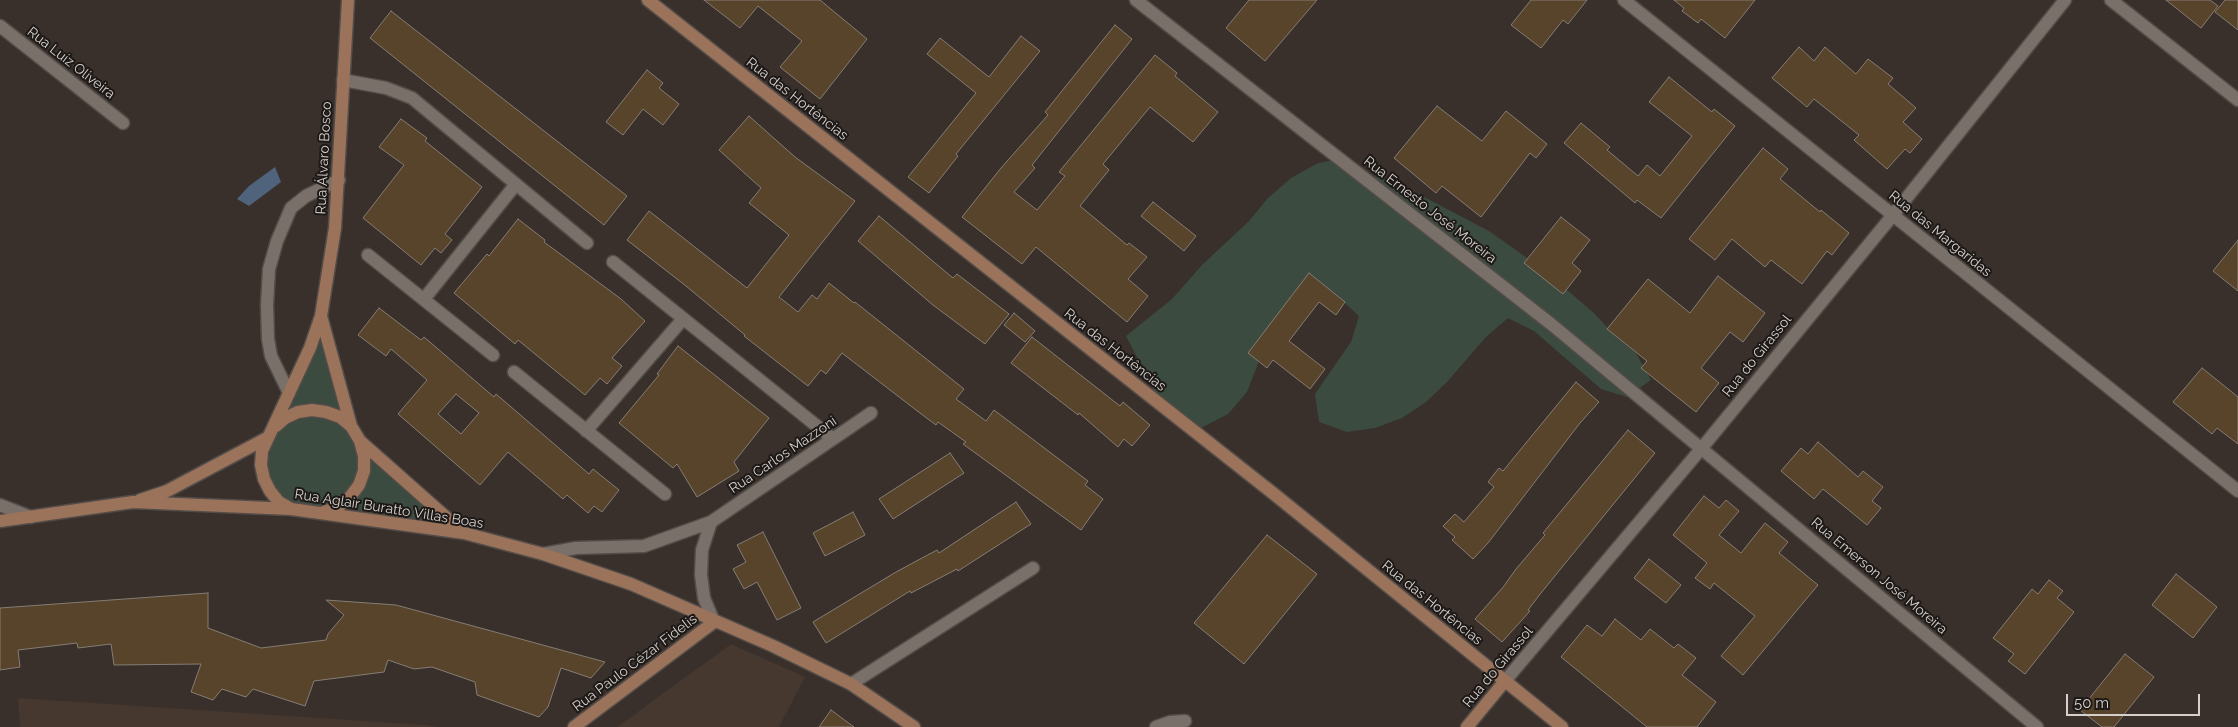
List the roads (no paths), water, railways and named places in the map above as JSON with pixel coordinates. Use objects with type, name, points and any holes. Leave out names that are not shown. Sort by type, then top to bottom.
[{"type":"main road","name":"Rua Álvaro Bosco","points":[[291,509],[279,502],[270,491],[264,479],[261,465],[262,452],[310,348],[321,316],[335,228],[348,0]]},
{"type":"main road","name":"Rua das Hortências","points":[[648,0],[1274,494],[1562,727]]},
{"type":"main road","name":"Rua Álvaro Bosco","points":[[321,316],[334,372],[351,426],[360,441],[364,456],[364,471],[359,485],[350,497],[338,507],[324,512]]},
{"type":"main road","points":[[133,502],[167,491],[270,433],[285,418],[298,412],[312,410],[326,412],[340,418],[351,426]]},
{"type":"main road","points":[[360,441],[464,533]]},
{"type":"main road","name":"Rua Aglair Buratto Villas Boas","points":[[0,521],[133,502],[324,512],[464,533],[543,554],[631,584],[714,622],[773,646],[851,684],[914,727]]},
{"type":"main road","name":"Rua Paulo Cézar Fidelis","points":[[574,727],[714,622]]},
{"type":"main road","name":"Rua do Girassol","points":[[1467,727],[1505,682]]},
{"type":"street","name":"Rua Ernesto José Moreira","points":[[1136,0],[1551,324],[1634,391],[1701,449]]},
{"type":"street","name":"Rua das Margaridas","points":[[1624,0],[2238,491]]},
{"type":"street","name":"Rua do Girassol","points":[[1505,682],[1701,449],[1893,215],[2065,0]]},
{"type":"street","points":[[2110,0],[2238,100]]},
{"type":"street","name":"Rua Luíz Oliveira","points":[[0,26],[123,123]]},
{"type":"street","points":[[343,80],[386,88],[412,98],[587,243]]},
{"type":"street","points":[[289,393],[272,356],[268,339],[269,269],[277,241],[291,208],[306,196],[339,180]]},
{"type":"street","points":[[424,299],[516,184]]},
{"type":"street","points":[[368,255],[493,355]]},
{"type":"street","points":[[613,262],[833,440]]},
{"type":"street","points":[[586,431],[683,319]]},
{"type":"street","points":[[514,372],[665,494]]},
{"type":"street","name":"Rua Carlos Mazzoni","points":[[543,554],[576,548],[644,546],[711,522],[871,413]]},
{"type":"street","name":"Rua Emerson José Moreira","points":[[1701,449],[2037,727]]},
{"type":"street","points":[[0,505],[31,517]]},
{"type":"street","points":[[711,522],[702,550],[701,575],[704,598],[714,622]]},
{"type":"street","points":[[851,684],[1033,568]]},
{"type":"street","points":[[1156,727],[1170,722],[1185,721]]},
{"type":"water","points":[[275,167],[281,182],[249,206],[237,199],[249,186]]}]
